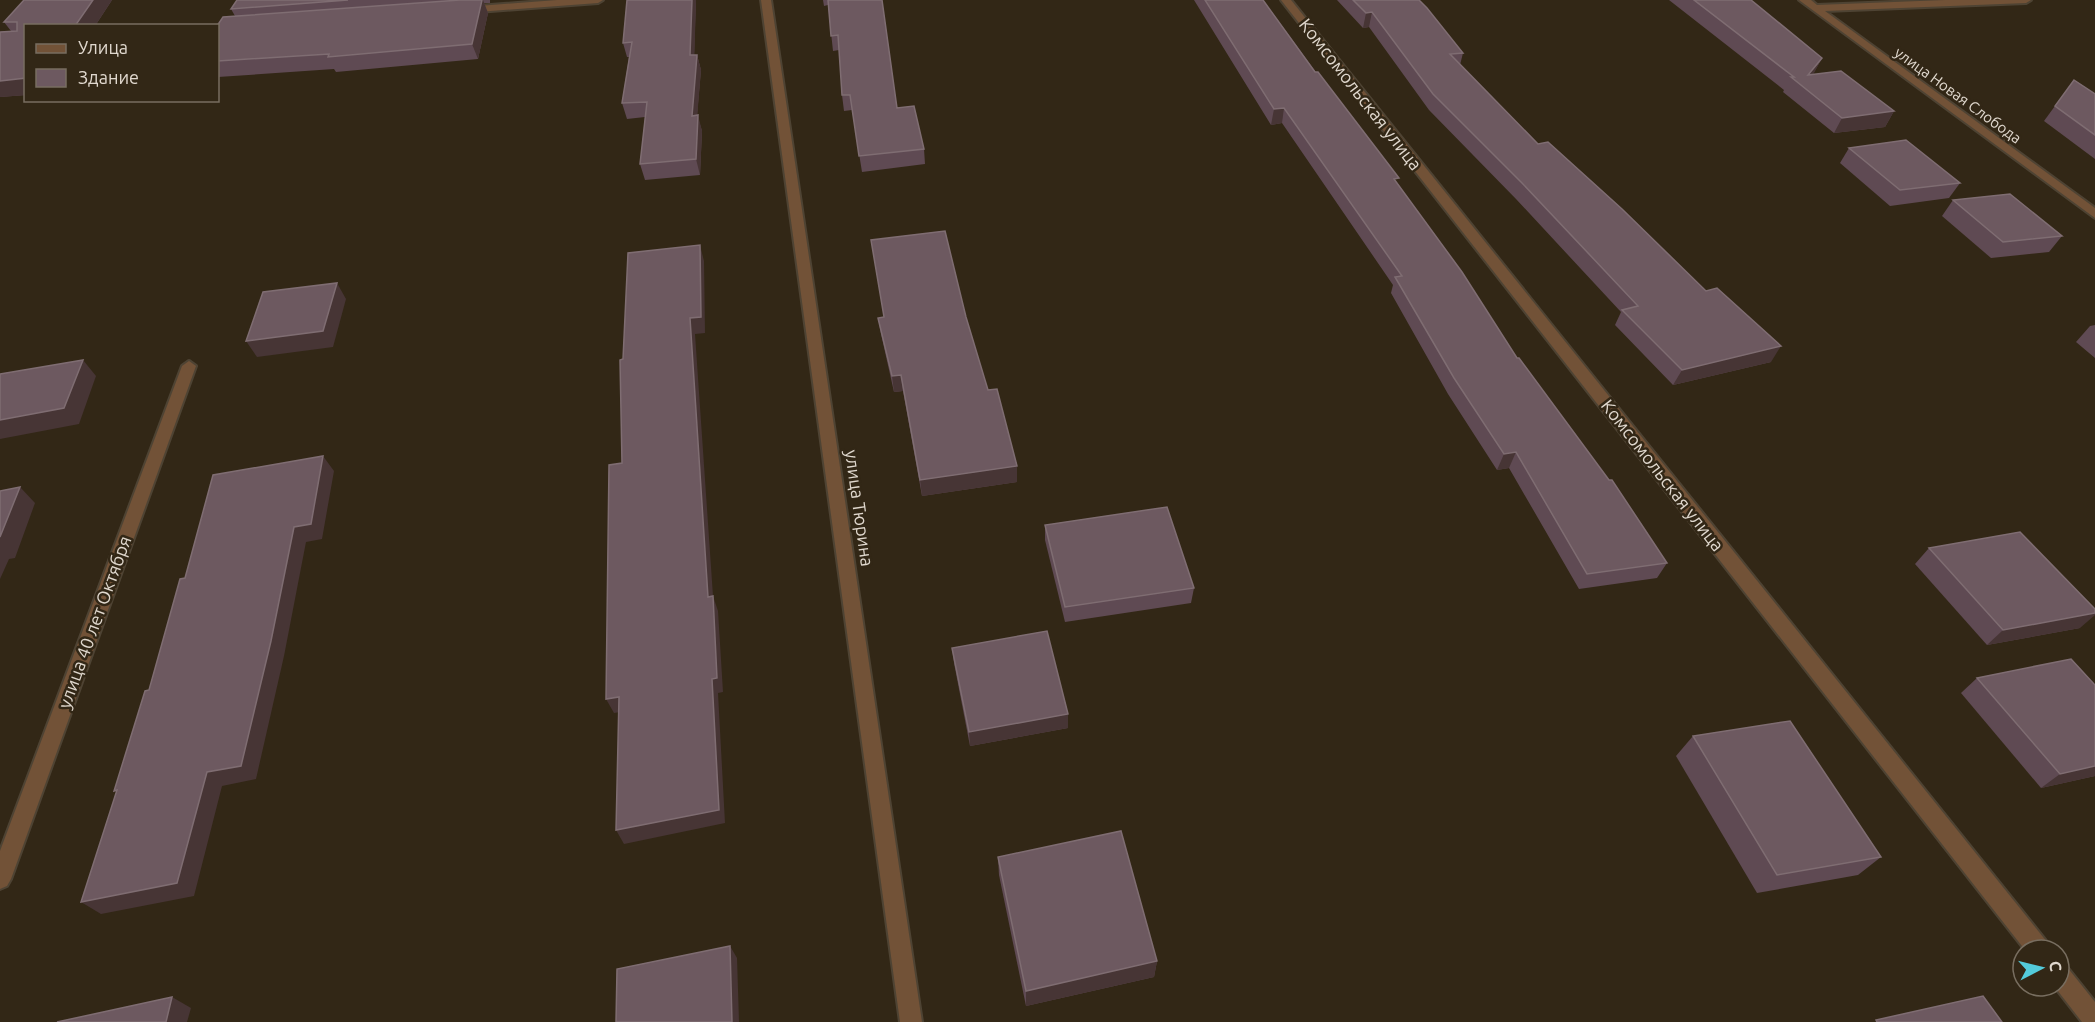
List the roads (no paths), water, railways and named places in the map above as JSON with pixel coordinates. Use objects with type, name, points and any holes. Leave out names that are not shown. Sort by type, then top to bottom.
[{"type":"street","points":[[456,10],[598,0]]},
{"type":"street","name":"улица Тюрина","points":[[766,0],[886,830],[911,1022]]},
{"type":"street","name":"Комсомольская улица","points":[[1286,0],[2029,938]]},
{"type":"street","name":"улица Новая Слобода","points":[[1804,0],[2095,214]]},
{"type":"street","points":[[1815,8],[2026,0]]},
{"type":"street","name":"улица 40 лет Октября","points":[[0,879],[189,366]]},
{"type":"street","points":[[2071,990],[2095,1020]]}]
